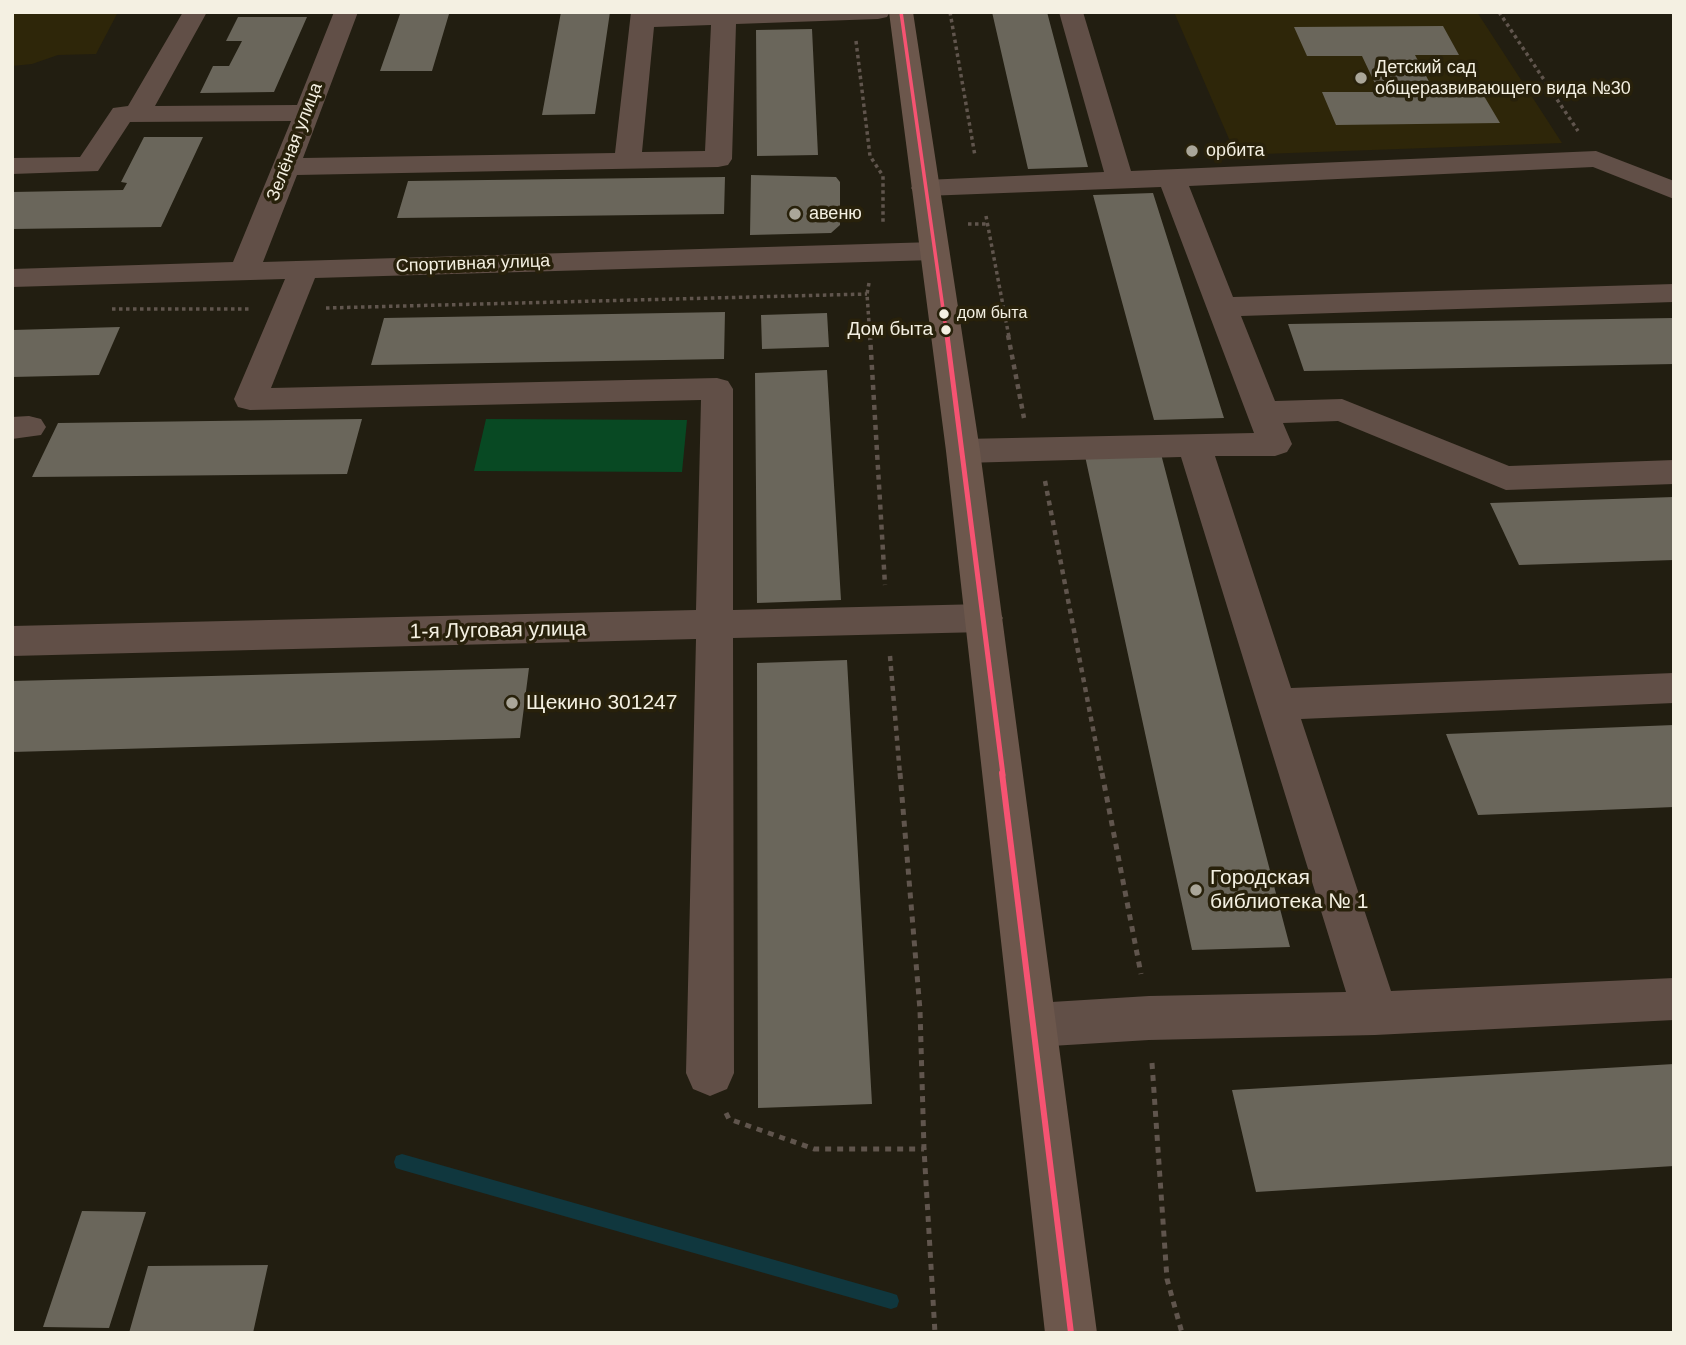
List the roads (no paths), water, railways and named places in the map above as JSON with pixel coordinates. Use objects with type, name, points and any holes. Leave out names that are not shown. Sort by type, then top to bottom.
[{"type":"main road","points":[[901,12],[963,451],[1071,1333]]},
{"type":"street","points":[[137,114],[195,12]]},
{"type":"street","name":"Зелёная улица","points":[[242,272],[254,251],[284,167],[346,12]]},
{"type":"street","points":[[628,160],[642,16],[878,12]]},
{"type":"street","points":[[1072,12],[1120,180]]},
{"type":"street","points":[[284,167],[718,159],[724,15]]},
{"type":"street","points":[[12,166],[88,165],[122,114],[306,113]]},
{"type":"street","points":[[925,188],[1596,159],[1674,191]]},
{"type":"street","points":[[963,451],[1275,444],[1172,178]]},
{"type":"street","name":"Спортивная улица","points":[[12,278],[933,251]]},
{"type":"street","points":[[304,268],[250,398],[717,389],[710,1073]]},
{"type":"street","points":[[1224,307],[1674,293]]},
{"type":"street","points":[[1264,412],[1342,410],[1506,478],[1674,472]]},
{"type":"street","points":[[1194,445],[1376,1013]]},
{"type":"street","name":"1-я Луговая улица","points":[[12,641],[984,618]]},
{"type":"street","points":[[1276,704],[1674,688]]},
{"type":"street","points":[[1035,1026],[1149,1018],[1376,1013],[1674,999]]},
{"type":"waterway","points":[[402,1162],[891,1301]]},
{"type":"place","name":"Детский сад общеразвивающего вида №30","points":[[1361,78]]},
{"type":"place","name":"орбита","points":[[1192,151]]},
{"type":"place","name":"авеню","points":[[795,214]]},
{"type":"place","name":"дом быта","points":[[944,314]]},
{"type":"place","name":"Дом быта","points":[[946,330]]},
{"type":"place","name":"Щекино 301247","points":[[512,703]]},
{"type":"place","name":"Городская библиотека № 1","points":[[1196,890]]}]
